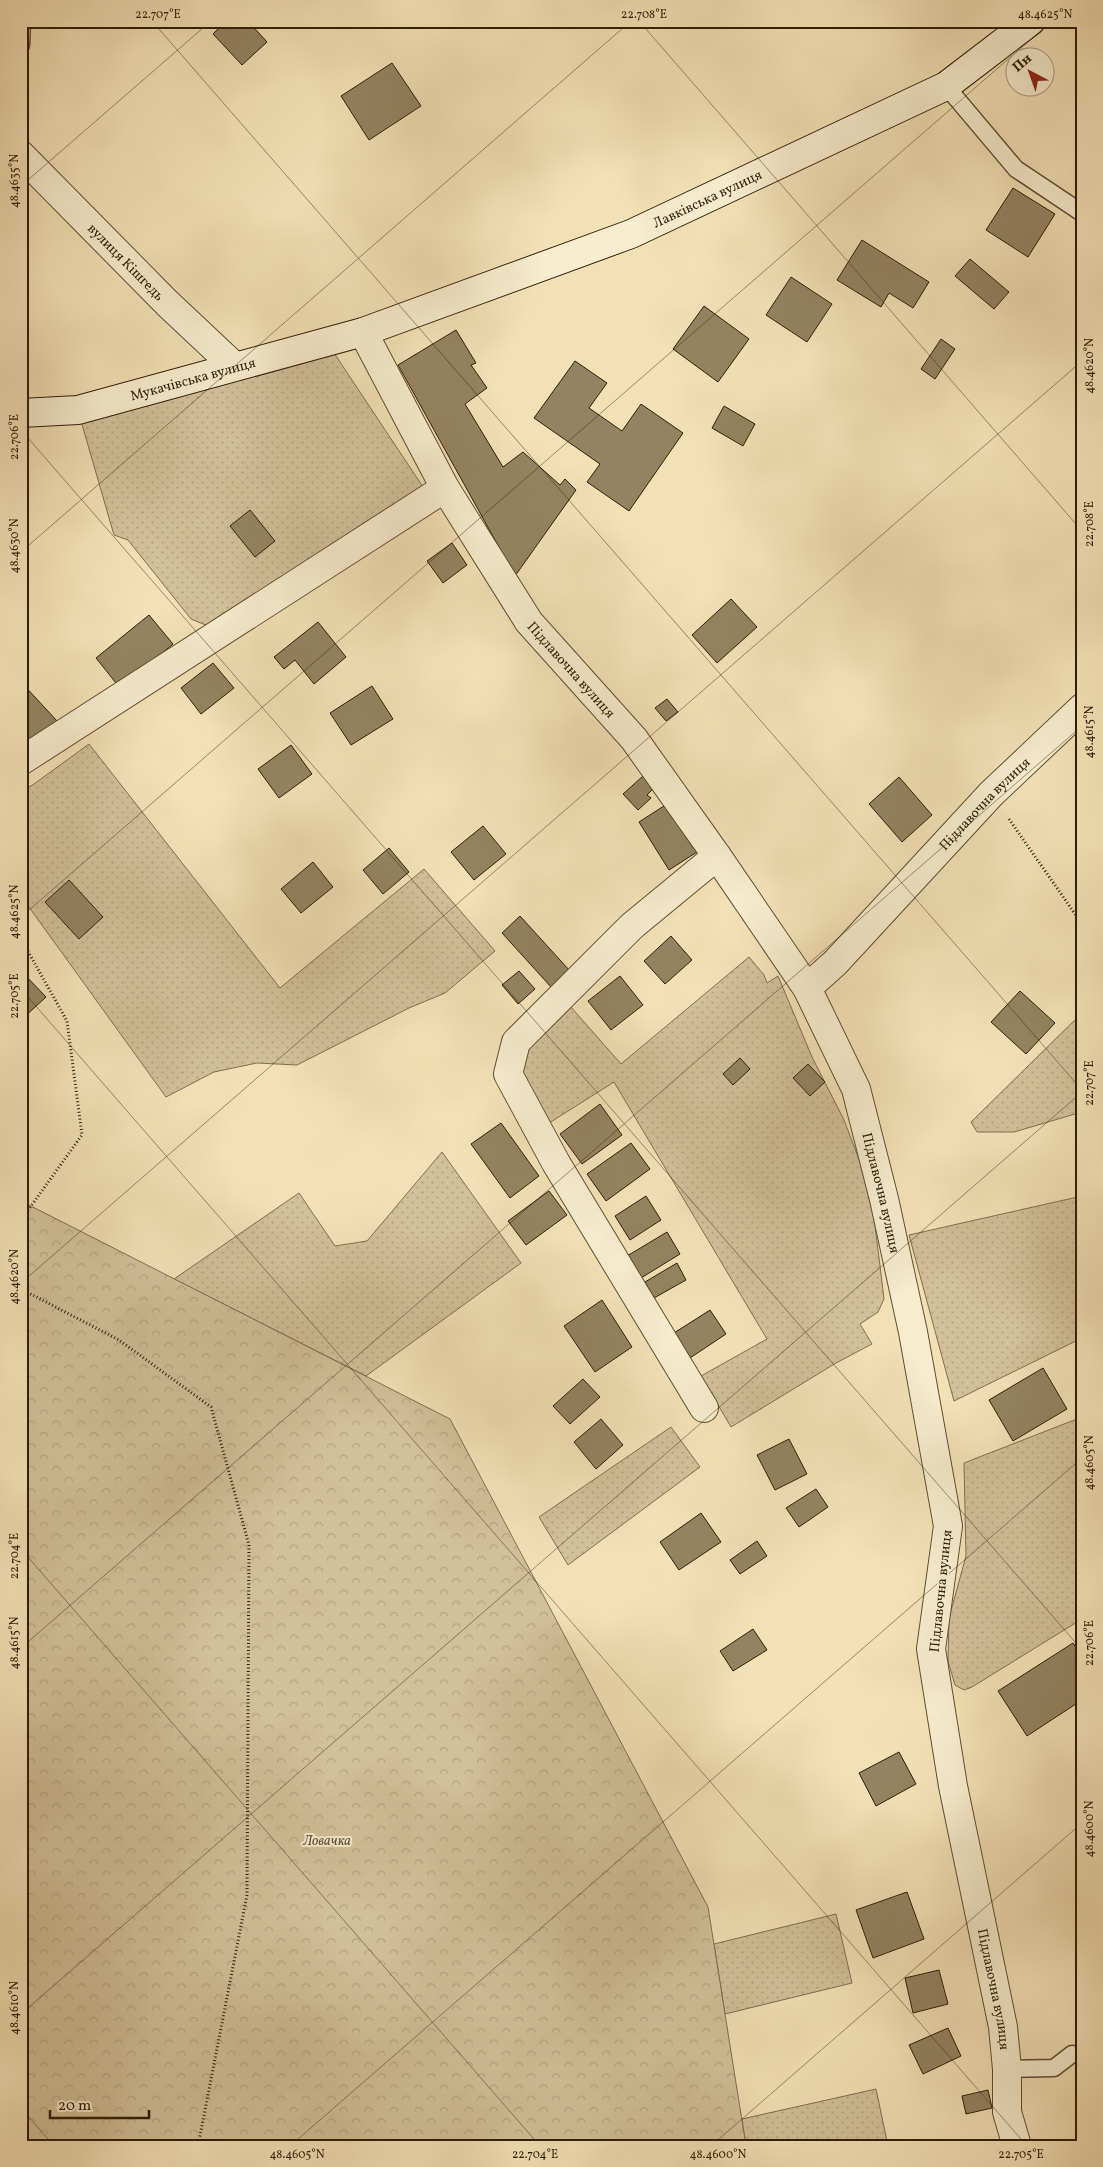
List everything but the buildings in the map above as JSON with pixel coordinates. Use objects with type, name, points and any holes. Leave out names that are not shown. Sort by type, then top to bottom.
[{"type":"street","name":"Лавківська вулиця","points":[[363,332],[631,234],[946,86],[1031,21]]},
{"type":"street","name":"вулиця Кішгедь","points":[[21,155],[118,255],[234,366]]},
{"type":"street","name":"Мукачівська вулиця","points":[[21,413],[78,410],[363,332]]},
{"type":"street","name":"Підлавочна вулиця","points":[[363,332],[444,488],[529,622],[634,739],[717,856],[808,988],[856,1089],[884,1199],[913,1332],[948,1526],[931,1649],[953,1786],[1003,2027],[1007,2069],[1007,2112],[1017,2146]]},
{"type":"street","points":[[21,761],[444,488]]},
{"type":"street","name":"Підлавочна вулиця","points":[[808,988],[835,964],[991,794],[1082,708]]},
{"type":"street","points":[[704,1408],[556,1163],[508,1074],[516,1042],[632,926],[717,856]]},
{"type":"lane","points":[[21,44],[22,21]]},
{"type":"lane","points":[[946,86],[1016,169],[1082,213]]},
{"type":"lane","points":[[1007,2069],[1054,2068],[1072,2054]]},
{"type":"path","points":[[991,794],[1082,924]]},
{"type":"path","points":[[21,939],[67,1021],[82,1135],[21,1220]]},
{"type":"path","points":[[21,1289],[119,1340],[211,1407],[249,1545],[247,1895],[198,2146]]},
{"type":"green space","points":[[334,353],[423,487],[213,628],[191,619],[128,540],[114,535],[81,421]]},
{"type":"green space","points":[[89,744],[280,988],[424,869],[495,951],[445,993],[409,1008],[297,1065],[257,1063],[214,1072],[166,1097],[21,896],[21,792]]},
{"type":"green space","points":[[749,957],[764,975],[767,983],[778,976],[812,1057],[844,1120],[860,1162],[874,1217],[884,1299],[878,1312],[860,1324],[872,1344],[836,1363],[731,1427],[701,1376],[767,1339],[614,1082],[546,1125],[519,1070],[530,1048],[570,1006],[621,1064]]},
{"type":"green space","points":[[1082,1013],[1082,1112],[1014,1132],[977,1132],[971,1122]]},
{"type":"green space","points":[[442,1152],[521,1263],[366,1376],[174,1279],[299,1193],[335,1246],[367,1241]]},
{"type":"green space","points":[[1082,1196],[1082,1338],[954,1401],[909,1235]]},
{"type":"green space","name":"Ловачка","points":[[21,1201],[450,1419],[708,1907],[746,2146],[21,2146]]},
{"type":"green space","points":[[1082,1417],[1082,1619],[972,1687],[964,1690],[955,1685],[948,1661],[949,1618],[966,1556],[964,1463]]},
{"type":"green space","points":[[671,1427],[700,1467],[568,1565],[539,1517]]},
{"type":"green space","points":[[836,1914],[852,1983],[725,2014],[714,1944]]},
{"type":"green space","points":[[876,2089],[887,2141],[866,2146],[746,2146],[742,2119]]}]
